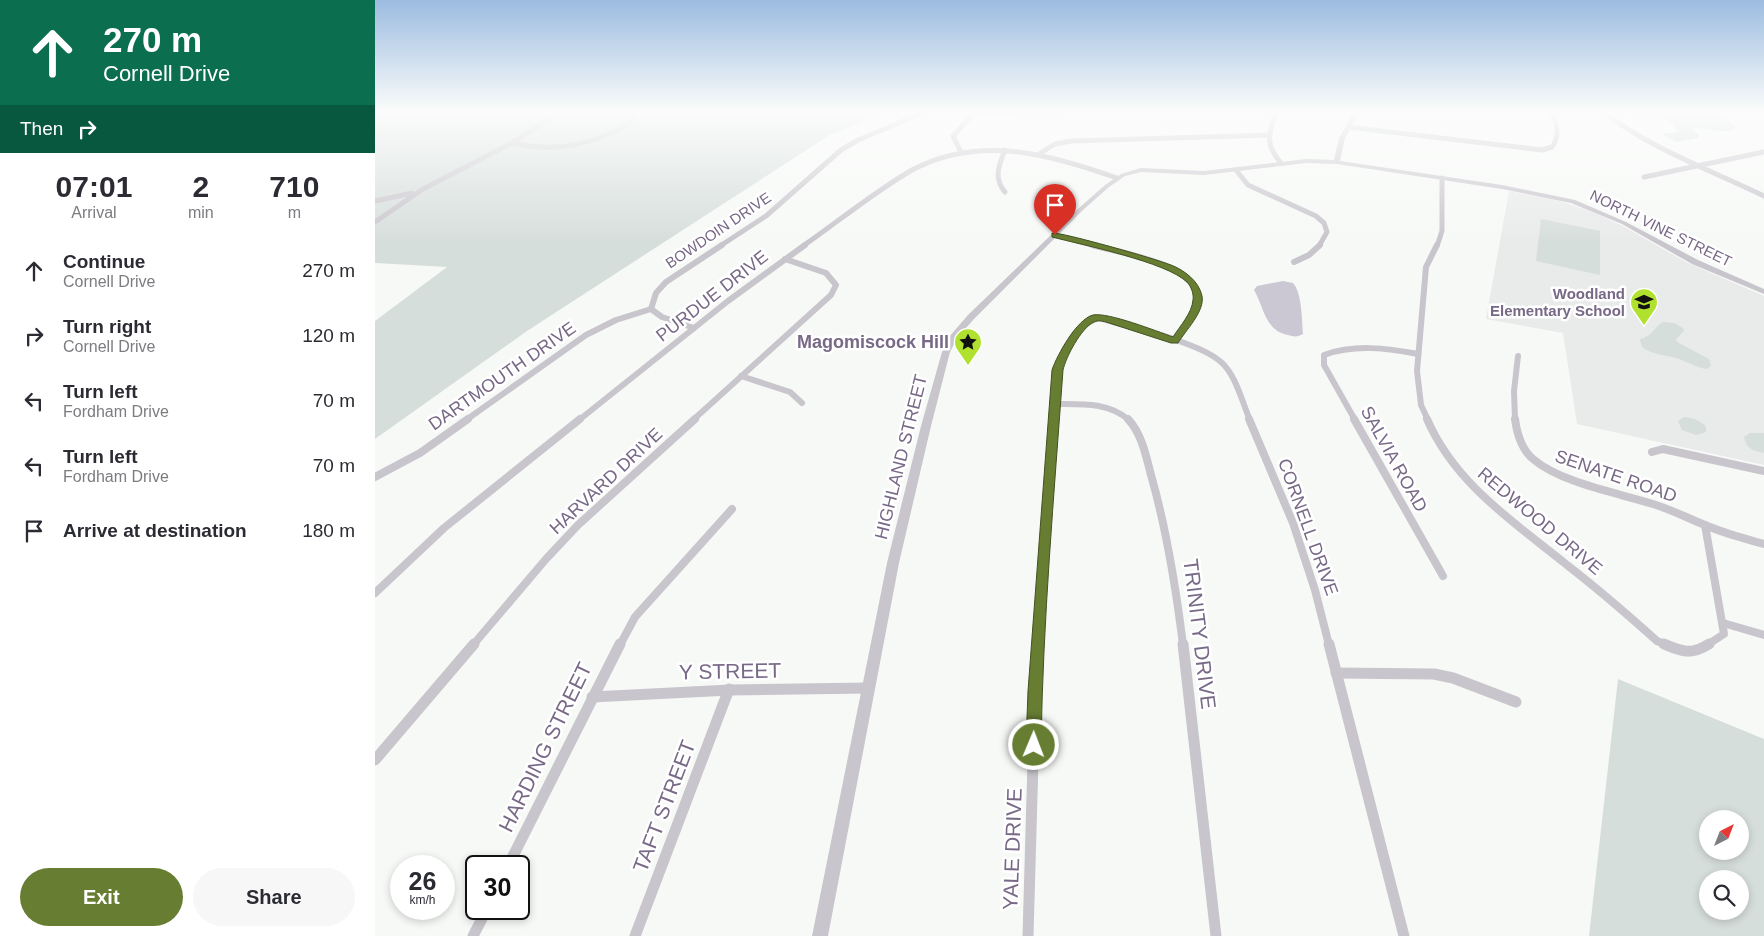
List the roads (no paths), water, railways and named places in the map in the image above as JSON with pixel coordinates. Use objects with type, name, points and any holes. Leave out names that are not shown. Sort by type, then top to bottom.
[{"type":"street","points":[[375,222],[407,198],[489,155]]},
{"type":"street","name":"BOWDOIN DRIVE","points":[[651,309],[654,296],[664,283],[766,216],[836,155]]},
{"type":"street","name":"PURDUE DRIVE","points":[[375,594],[444,528],[695,328],[785,259],[911,171],[929,161],[951,155]]},
{"type":"street","points":[[1003,155],[997,168],[997,176],[999,186],[1005,192]]},
{"type":"street","name":"PURDUE DRIVE","points":[[1042,155],[1065,160],[1117,178]]},
{"type":"street","points":[[1274,155],[1281,164]]},
{"type":"street","points":[[1337,162],[1339,155]]},
{"type":"street","points":[[1680,155],[1764,196]]},
{"type":"street","points":[[1644,177],[1751,155]]},
{"type":"street","name":"HIGHLAND STREET","points":[[820,936],[904,515],[948,345],[968,320],[1055,235],[1117,178],[1127,173],[1139,170],[1188,174],[1312,160],[1337,162]]},
{"type":"street","name":"NORTH VINE STREET","points":[[1337,162],[1544,194],[1581,204],[1624,222],[1695,262],[1764,292]]},
{"type":"street","points":[[1236,170],[1249,186],[1312,213],[1324,223],[1327,232],[1321,243],[1308,257],[1294,262]]},
{"type":"street","name":"REDWOOD DRIVE","points":[[1442,178],[1442,231],[1439,242],[1426,267],[1422,293],[1417,371],[1423,413],[1429,428],[1462,476],[1482,497],[1602,592],[1652,638],[1665,646],[1688,652],[1701,650],[1722,636],[1724,630],[1723,623]]},
{"type":"street","points":[[375,201],[423,189]]},
{"type":"street","points":[[400,196],[407,198]]},
{"type":"street","points":[[1055,235],[1157,262],[1177,271],[1190,280],[1197,291],[1197,306],[1175,340]]},
{"type":"street","name":"HARVARD DRIVE","points":[[375,760],[578,525],[828,298],[835,288],[833,280],[826,273],[785,259]]},
{"type":"street","points":[[651,309],[662,316],[695,328]]},
{"type":"street","name":"DARTMOUTH DRIVE","points":[[375,477],[420,453],[583,337],[616,320],[651,309]]},
{"type":"street","name":"CORNELL DRIVE","points":[[1055,404],[1057,370],[1063,354],[1076,335],[1092,319],[1107,319],[1175,340],[1210,355],[1223,365],[1231,376],[1299,539],[1315,590],[1404,936]]},
{"type":"street","name":"SALVIA ROAD","points":[[1418,354],[1380,349],[1341,350],[1324,355],[1324,365],[1443,576]]},
{"type":"street","name":"SENATE ROAD","points":[[1518,356],[1515,378],[1515,418],[1522,446],[1533,459],[1555,473],[1652,503],[1705,525],[1764,544]]},
{"type":"street","points":[[741,376],[791,392],[801,403]]},
{"type":"street","name":"YALE DRIVE","points":[[1028,936],[1035,691],[1055,404]]},
{"type":"street","name":"TRINITY DRIVE","points":[[1055,404],[1087,405],[1105,408],[1128,419],[1138,434],[1152,478],[1171,556],[1181,620],[1216,936]]},
{"type":"street","points":[[1651,452],[1663,449],[1764,471]]},
{"type":"street","name":"HARDING STREET","points":[[514,855],[635,617],[653,594],[732,509]]},
{"type":"street","points":[[1705,525],[1723,623],[1764,635]]},
{"type":"street","points":[[1336,673],[1434,674],[1453,678],[1516,702]]},
{"type":"street","name":"Y STREET","points":[[593,697],[645,692],[868,688]]},
{"type":"street","name":"TAFT STREET","points":[[635,936],[729,690]]},
{"type":"street","points":[[473,936],[481,920]]},
{"type":"place","name":"Woodland Elementary School","points":[[1644,326]]},
{"type":"place","name":"Magomiscock Hill","points":[[968,366]]}]
